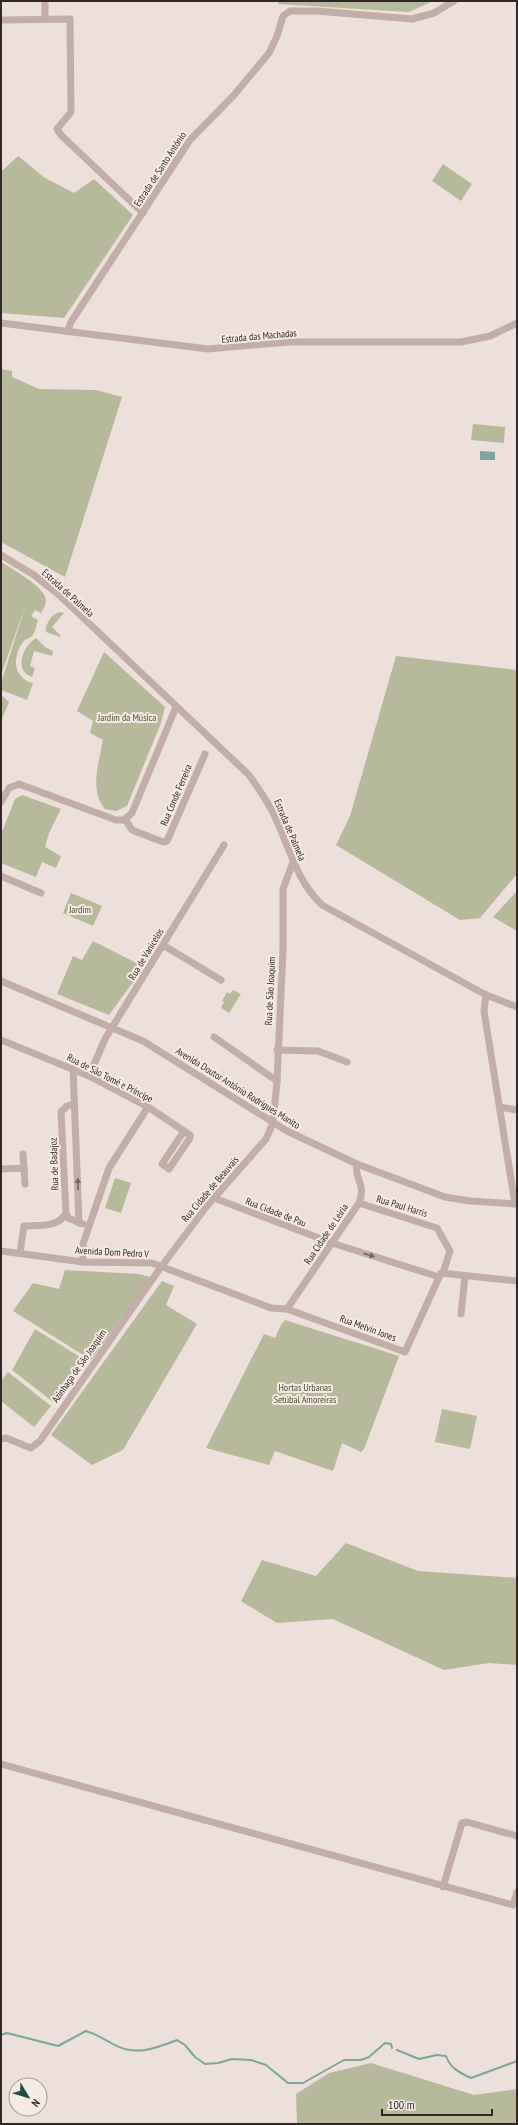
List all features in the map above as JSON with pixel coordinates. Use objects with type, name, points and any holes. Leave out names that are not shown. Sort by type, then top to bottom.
[{"type":"street","points":[[45,1],[45,19]]},
{"type":"street","name":"Estrada de Santo António","points":[[68,330],[71,322],[190,140],[234,95],[269,53],[278,36],[283,16],[290,11],[412,19],[434,13],[454,1]]},
{"type":"street","points":[[1,20],[70,19],[71,112],[57,129],[61,135],[143,213]]},
{"type":"street","name":"Estrada das Machadas","points":[[1,323],[68,330],[159,344],[219,349],[289,342],[462,342],[490,336],[517,323]]},
{"type":"street","name":"Estrada de Palmela","points":[[1,556],[34,575],[58,594],[176,707],[233,759],[262,793],[276,818],[292,862],[312,896],[322,905],[486,995],[517,1007]]},
{"type":"street","points":[[1,802],[9,788],[19,784],[116,820],[126,819],[132,813],[176,707]]},
{"type":"street","name":"Rua Conde Ferreira","points":[[126,819],[132,830],[163,842],[167,841],[205,754]]},
{"type":"street","name":"Rua de Vanicelos","points":[[89,1076],[105,1039],[224,845]]},
{"type":"street","name":"Rua de São Joaquim","points":[[273,1123],[277,1081],[277,1050],[283,950],[282,889],[292,862]]},
{"type":"street","points":[[1,876],[41,893]]},
{"type":"street","points":[[163,945],[221,980]]},
{"type":"street","name":"Avenida Doutor António Rodrigues Manito","points":[[1,981],[147,1043],[273,1123],[357,1164],[445,1196],[470,1201],[516,1204]]},
{"type":"street","points":[[486,995],[484,1011],[516,1204]]},
{"type":"street","points":[[214,1038],[277,1081]]},
{"type":"street","name":"Rua de São Tomé e Príncipe","points":[[1,1040],[73,1068],[148,1107],[184,1131]]},
{"type":"street","points":[[277,1050],[318,1051],[347,1062]]},
{"type":"street","points":[[73,1068],[79,1223]]},
{"type":"street","name":"Rua de Badajoz","points":[[66,1213],[61,1112],[67,1106],[74,1104]]},
{"type":"street","points":[[83,1262],[82,1250],[109,1168],[148,1107]]},
{"type":"street","points":[[500,1107],[517,1110]]},
{"type":"street","name":"Rua Cidade de Beauvais","points":[[161,1268],[214,1198],[266,1139],[273,1123]]},
{"type":"street","points":[[184,1131],[190,1137],[169,1169],[162,1164],[184,1131]]},
{"type":"street","points":[[24,1154],[25,1184]]},
{"type":"street","name":"Rua Cidade de Leiria","points":[[287,1309],[359,1203],[362,1189],[355,1171],[357,1164]]},
{"type":"street","points":[[1,1169],[24,1168]]},
{"type":"street","name":"Rua Cidade de Pau","points":[[214,1198],[332,1243],[441,1275],[517,1281]]},
{"type":"street","name":"Rua Paul Harris","points":[[359,1203],[437,1228],[450,1251],[441,1275]]},
{"type":"street","points":[[66,1213],[68,1218],[79,1223],[89,1225]]},
{"type":"street","points":[[20,1253],[24,1226],[56,1223],[62,1219],[66,1213]]},
{"type":"street","name":"Avenida Dom Pedro V","points":[[1,1251],[83,1262],[152,1263],[161,1268],[271,1308],[287,1309]]},
{"type":"street","name":"Azinhaga de São Joaquim","points":[[1,1439],[6,1438],[26,1447],[31,1448],[36,1446],[161,1268]]},
{"type":"street","name":"Rua Melvin Jones","points":[[287,1309],[405,1352],[441,1275]]},
{"type":"street","points":[[461,1314],[465,1276]]},
{"type":"street","points":[[1,1764],[443,1887],[513,1905],[517,1892]]},
{"type":"street","points":[[443,1887],[462,1822],[467,1822],[517,1836]]},
{"type":"green space","points":[[278,1],[433,1],[409,12],[278,4]]},
{"type":"green space","points":[[18,156],[45,178],[74,193],[94,179],[133,215],[64,318],[1,313],[1,172]]},
{"type":"green space","points":[[443,164],[472,184],[461,201],[432,181]]},
{"type":"green space","points":[[1,369],[12,371],[12,377],[39,389],[96,390],[122,397],[65,577],[1,542]]},
{"type":"green space","points":[[473,424],[505,427],[504,443],[471,440]]},
{"type":"green space","points":[[1,562],[41,590],[46,601],[41,613],[35,610],[31,616],[38,620],[35,632],[23,642],[17,654],[16,666],[18,672],[21,677],[33,683],[27,700],[1,690],[1,683],[25,607],[1,675]]},
{"type":"green space","points":[[59,612],[64,613],[52,627],[61,636],[60,637],[46,632],[46,626],[49,620],[53,615]]},
{"type":"green space","points":[[36,638],[45,647],[53,651],[52,656],[34,651],[30,666],[35,668],[32,677],[26,674],[21,664],[27,646]]},
{"type":"green space","name":"Jardim da Música","points":[[104,652],[165,707],[161,723],[127,806],[116,811],[105,809],[100,802],[97,793],[96,776],[103,740],[90,733],[93,721],[77,711]]},
{"type":"green space","points":[[396,656],[517,670],[517,874],[480,918],[460,920],[336,845],[350,816]]},
{"type":"green space","points":[[1,695],[9,702],[1,721]]},
{"type":"green space","points":[[22,795],[61,809],[49,833],[45,847],[61,856],[56,868],[42,862],[36,877],[1,863],[1,834],[15,799]]},
{"type":"green space","points":[[517,891],[517,931],[493,917]]},
{"type":"green space","name":"Jardim","points":[[71,893],[102,906],[93,926],[63,913]]},
{"type":"green space","points":[[93,941],[144,967],[109,1015],[57,994],[73,956],[82,960]]},
{"type":"green space","points":[[233,990],[241,994],[229,1013],[221,1008],[224,1002],[222,1001],[227,992],[230,994]]},
{"type":"green space","points":[[115,1178],[131,1183],[121,1213],[105,1208]]},
{"type":"green space","points":[[65,1270],[138,1274],[151,1277],[91,1360],[13,1311],[33,1283],[59,1289]]},
{"type":"green space","points":[[162,1281],[174,1286],[166,1305],[197,1324],[123,1450],[92,1465],[51,1435]]},
{"type":"green space","name":"Hortas Urbanas Setúbal Amoreiras","points":[[285,1320],[399,1356],[364,1449],[361,1452],[342,1443],[333,1471],[275,1451],[269,1465],[206,1448],[264,1334],[275,1338]]},
{"type":"green space","points":[[35,1329],[85,1360],[53,1402],[12,1370]]},
{"type":"green space","points":[[8,1372],[51,1406],[34,1427],[1,1401],[1,1381]]},
{"type":"green space","points":[[442,1409],[477,1416],[470,1449],[435,1442]]},
{"type":"green space","points":[[346,1543],[418,1571],[517,1578],[517,1665],[489,1663],[444,1670],[333,1619],[277,1623],[241,1601],[262,1560],[316,1576]]},
{"type":"green space","points":[[371,2063],[474,2095],[517,2089],[517,2124],[297,2124],[296,2094],[329,2073]]},
{"type":"water","points":[[480,451],[495,452],[495,460],[480,460]]},
{"type":"waterway","points":[[1,2035],[7,2033],[58,2046],[86,2031],[119,2047],[136,2051],[152,2049],[177,2040],[185,2045],[195,2057],[205,2064],[218,2063],[232,2059],[251,2060],[266,2065],[288,2083],[303,2083],[344,2060],[361,2060],[369,2057],[385,2043],[391,2044],[392,2048]]},
{"type":"waterway","points":[[397,2050],[419,2059],[437,2055],[446,2056],[453,2067],[471,2078],[517,2061]]}]
